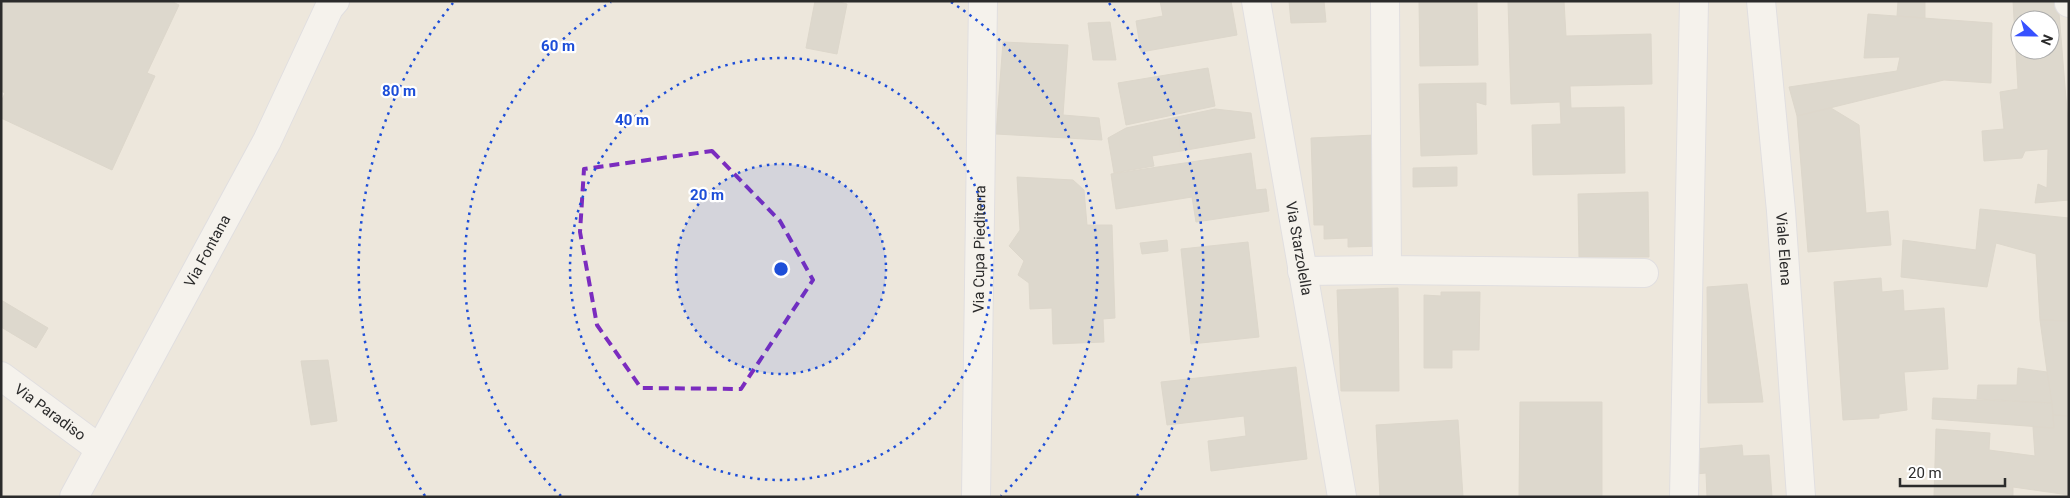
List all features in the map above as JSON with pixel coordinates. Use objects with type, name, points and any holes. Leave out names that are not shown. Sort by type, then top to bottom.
[{"type":"street","name":"Via Fontana","points":[[74,497],[267,141],[335,1]]},
{"type":"street","name":"Via Cupa Piediterra","points":[[976,497],[983,1]]},
{"type":"street","name":"Via Starzolella","points":[[1256,1],[1342,497]]},
{"type":"street","points":[[1385,1],[1387,270]]},
{"type":"street","points":[[1684,497],[1694,1]]},
{"type":"street","name":"Viale Elena","points":[[1761,1],[1781,211],[1801,497]]},
{"type":"street","points":[[1302,271],[1644,273]]},
{"type":"street","name":"Via Paradiso","points":[[1,376],[100,449]]},
{"type":"highlighted area","points":[[712,151],[780,221],[813,280],[741,389],[641,388],[597,325],[580,232],[584,169]]},
{"type":"building","points":[[1,1],[171,1],[179,5],[147,73],[155,76],[112,170],[1,118],[1,102],[5,93],[1,91]]},
{"type":"building","points":[[815,1],[836,1],[847,4],[837,54],[806,48]]},
{"type":"building","points":[[1160,1],[1231,1],[1237,35],[1141,52],[1136,21],[1163,16]]},
{"type":"building","points":[[1289,1],[1324,1],[1326,22],[1291,23]]},
{"type":"building","points":[[1419,1],[1477,1],[1478,65],[1420,66]]},
{"type":"building","points":[[1508,1],[1564,1],[1566,36],[1651,34],[1652,84],[1570,86],[1571,108],[1624,107],[1625,173],[1533,175],[1532,125],[1561,124],[1560,102],[1511,104]]},
{"type":"building","points":[[1898,1],[1925,1],[1925,18],[1897,16]]},
{"type":"building","points":[[2013,1],[2058,1],[2059,10],[2014,10]]},
{"type":"building","points":[[1868,14],[1992,23],[1991,83],[1944,80],[1797,116],[1789,87],[1897,71],[1900,57],[1864,58]]},
{"type":"building","points":[[1110,22],[1116,60],[1093,60],[1088,23]]},
{"type":"building","points":[[2060,25],[2069,135],[2069,200],[2035,203],[2038,184],[2047,188],[2048,149],[2025,151],[2022,158],[1984,161],[1982,131],[2004,129],[2000,92],[2018,89],[2016,60],[2060,60]]},
{"type":"building","points":[[1003,42],[1068,45],[1063,115],[1099,118],[1102,140],[996,134]]},
{"type":"building","points":[[1208,68],[1215,106],[1126,125],[1118,83]]},
{"type":"building","points":[[1486,83],[1486,105],[1476,102],[1477,154],[1421,156],[1419,84]]},
{"type":"building","points":[[1831,108],[1859,125],[1866,213],[1888,211],[1891,245],[1808,252],[1797,116]]},
{"type":"building","points":[[1215,109],[1251,113],[1255,138],[1181,151],[1177,117]]},
{"type":"building","points":[[1177,117],[1181,151],[1152,156],[1154,166],[1114,173],[1108,138],[1126,128]]},
{"type":"building","points":[[1375,135],[1380,246],[1348,247],[1348,238],[1324,239],[1324,225],[1314,225],[1311,138]]},
{"type":"building","points":[[1251,153],[1256,190],[1266,189],[1269,211],[1196,222],[1192,197],[1116,209],[1111,174]]},
{"type":"building","points":[[1457,167],[1457,186],[1413,187],[1413,168]]},
{"type":"building","points":[[1017,177],[1073,180],[1084,190],[1087,225],[1112,225],[1115,318],[1103,319],[1104,342],[1053,344],[1052,308],[1030,309],[1029,283],[1018,275],[1024,261],[1009,246],[1020,230]]},
{"type":"building","points":[[1648,192],[1649,257],[1579,257],[1578,194]]},
{"type":"building","points":[[1980,209],[2069,218],[2069,321],[2040,320],[2036,254],[1996,243],[1987,287],[1901,277],[1903,240],[1976,250]]},
{"type":"building","points":[[1167,240],[1168,251],[1142,254],[1140,243]]},
{"type":"building","points":[[1248,242],[1259,337],[1191,344],[1181,249]]},
{"type":"building","points":[[1881,278],[1882,292],[1903,290],[1904,311],[1944,308],[1948,369],[1904,372],[1907,410],[1879,414],[1879,418],[1843,420],[1834,282]]},
{"type":"building","points":[[1747,284],[1763,402],[1708,403],[1707,287]]},
{"type":"building","points":[[1398,288],[1399,391],[1341,391],[1337,290]]},
{"type":"building","points":[[1441,292],[1480,292],[1479,350],[1452,350],[1452,368],[1424,368],[1424,295],[1441,296]]},
{"type":"building","points":[[1,300],[48,328],[36,348],[1,327]]},
{"type":"building","points":[[2040,320],[2069,321],[2069,416],[2053,415]]},
{"type":"building","points":[[328,360],[337,421],[311,425],[301,361]]},
{"type":"building","points":[[1296,367],[1307,459],[1211,471],[1208,441],[1246,436],[1244,416],[1167,425],[1161,382]]},
{"type":"building","points":[[2018,368],[2047,372],[2052,403],[1977,399],[1978,385],[2017,385]]},
{"type":"building","points":[[1933,398],[2052,403],[2054,428],[1932,419]]},
{"type":"building","points":[[1520,402],[1602,402],[1602,497],[1519,497]]},
{"type":"building","points":[[2053,415],[2069,416],[2069,495],[2013,487],[2013,497],[1934,496],[1936,429],[1990,433],[1989,450],[2035,456],[2033,427],[2054,428]]},
{"type":"building","points":[[1458,420],[1463,497],[1380,497],[1376,425]]},
{"type":"building","points":[[1742,445],[1743,456],[1769,455],[1772,497],[1707,497],[1706,473],[1696,474],[1695,449]]}]
